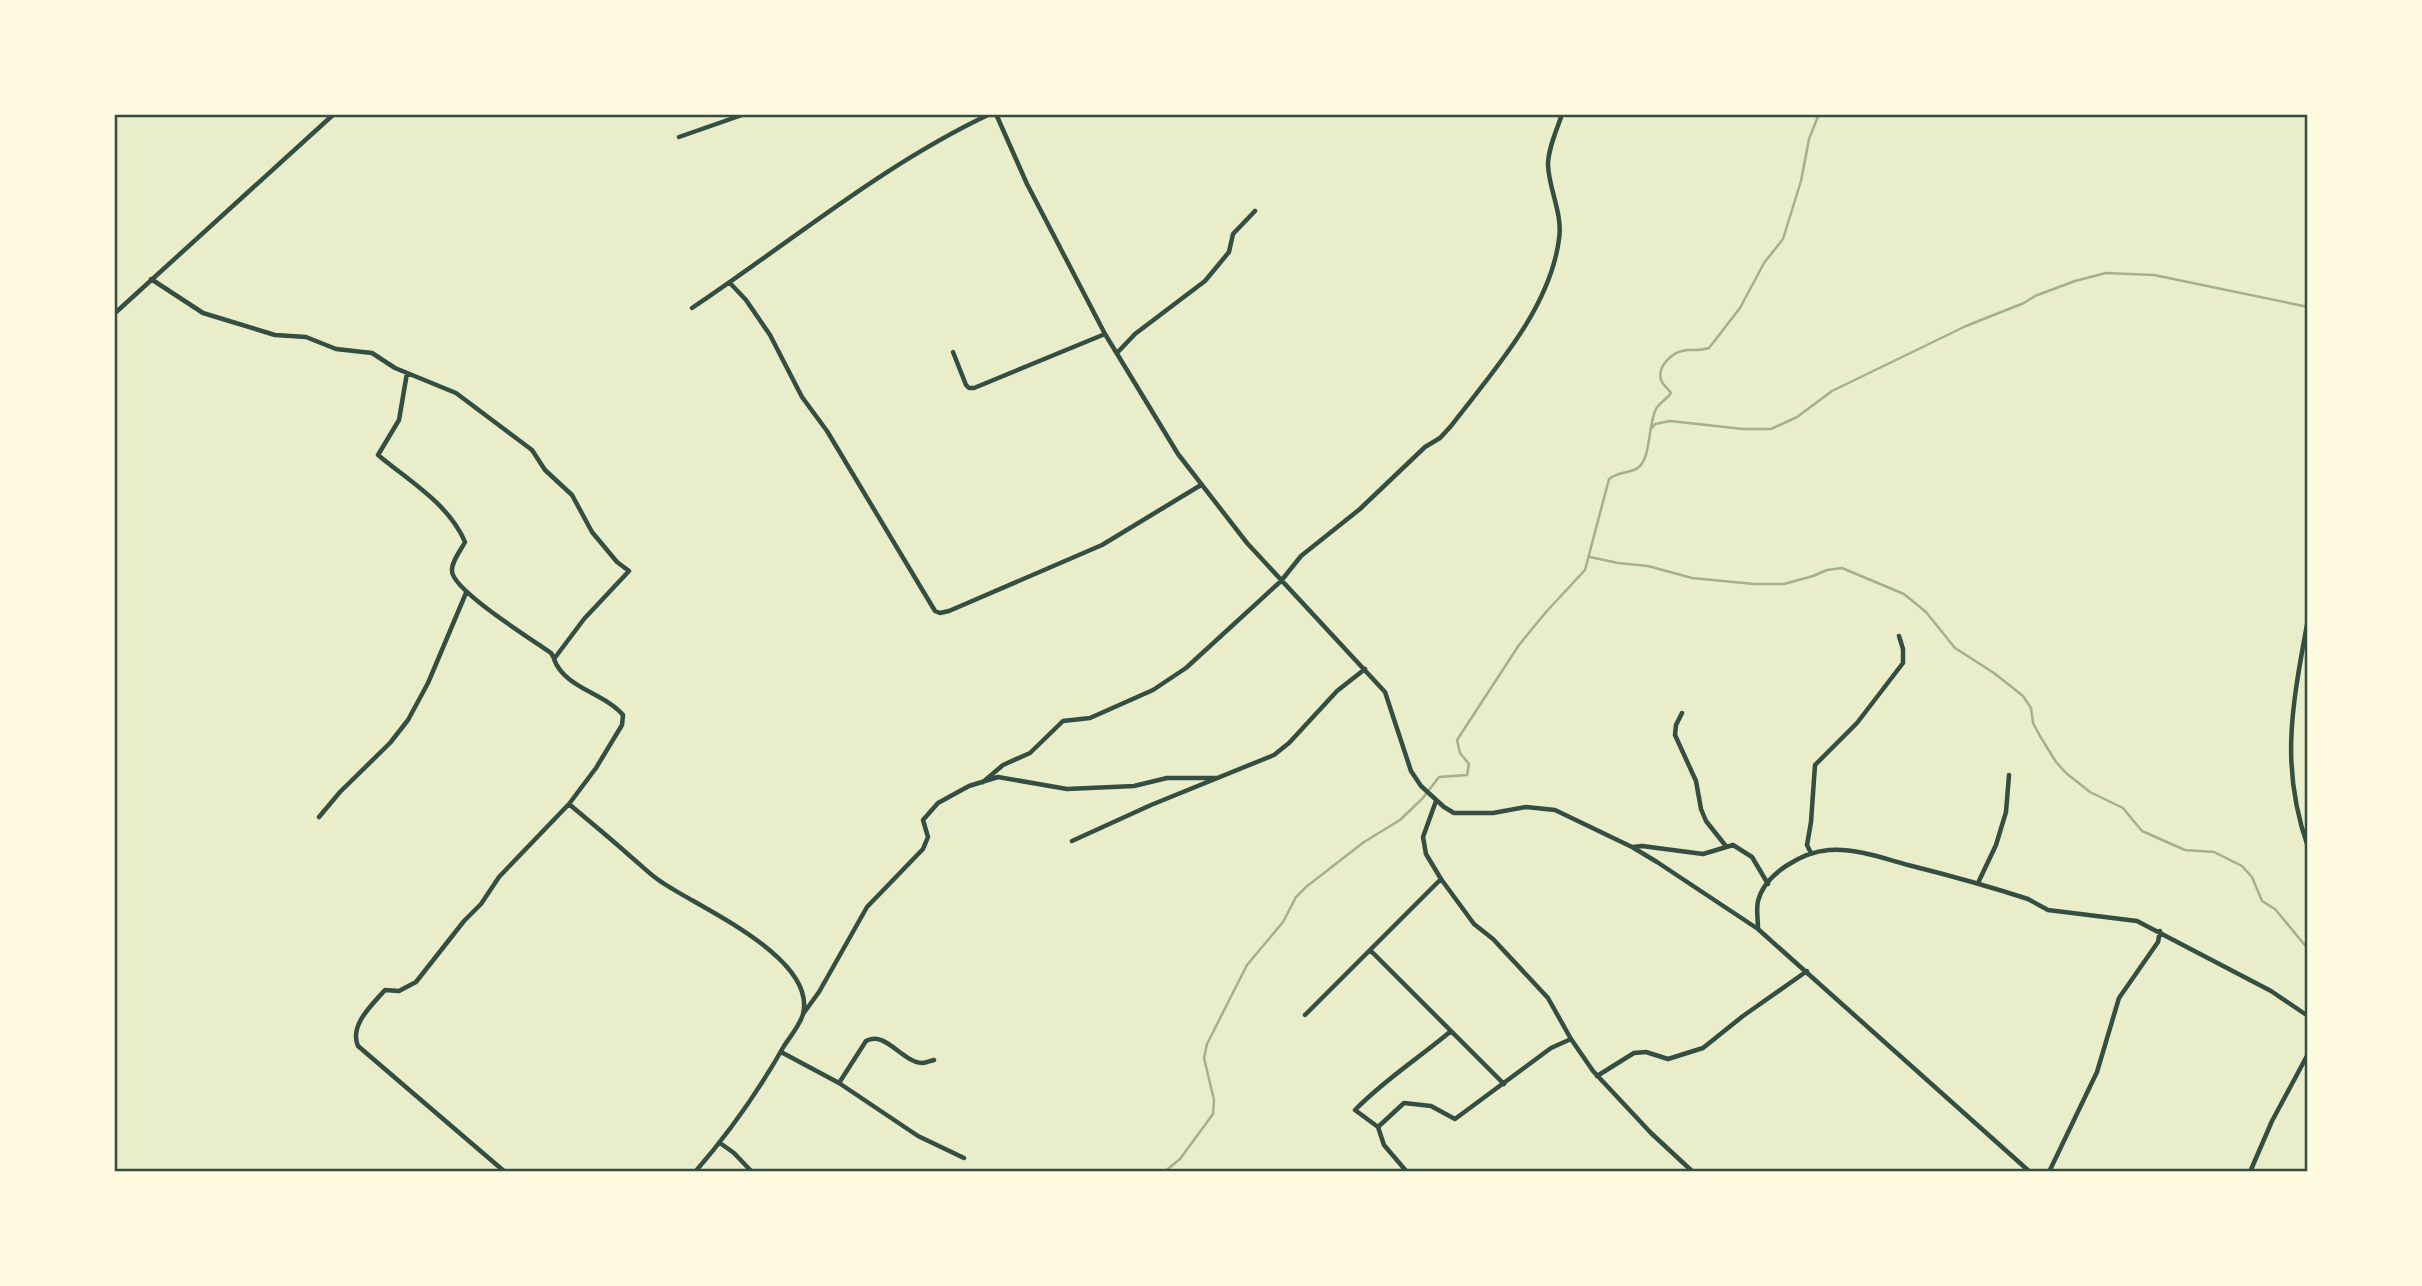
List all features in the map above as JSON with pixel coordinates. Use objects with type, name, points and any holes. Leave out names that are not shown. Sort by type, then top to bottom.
[{"type":"street","points":[[114,314],[334,114]]},
{"type":"street","points":[[679,137],[745,114]]},
{"type":"street","points":[[692,308],[890,168],[953,131],[990,114]]},
{"type":"street","points":[[996,114],[1027,184],[1105,334],[1178,454],[1247,543],[1385,692],[1411,771],[1421,786],[1436,801],[1454,813],[1493,813],[1526,807],[1555,810],[1632,847],[1758,929],[2030,1172]]},
{"type":"street","points":[[984,782],[1003,765],[1030,752],[1063,720],[1090,718],[1153,691],[1186,668],[1281,581],[1301,556],[1360,509],[1451,426],[1536,312],[1553,268],[1560,237],[1548,168],[1549,155],[1562,114]]},
{"type":"street","points":[[1117,353],[1145,326],[1205,281],[1229,252],[1233,234],[1255,211]]},
{"type":"street","points":[[151,279],[203,313],[275,335],[306,337],[336,349],[372,353],[395,369],[447,387],[522,440],[545,470],[572,495],[592,532],[617,562],[629,571],[584,619],[554,659]]},
{"type":"street","points":[[730,283],[746,300],[770,335],[802,397],[827,431],[935,611],[949,611],[1102,545],[1201,485]]},
{"type":"street","points":[[953,352],[966,385],[974,388],[1105,334]]},
{"type":"street","points":[[407,373],[398,420],[378,455],[447,512],[458,525],[465,542],[451,568],[453,578],[466,593],[551,653],[557,667],[582,688],[617,707],[623,715],[622,725],[596,768],[569,804],[499,877],[481,904],[464,921],[416,982],[399,991],[385,990],[364,1014],[355,1033],[358,1046],[505,1172]]},
{"type":"street","points":[[319,817],[390,743],[408,720],[428,683],[466,593]]},
{"type":"street","points":[[2308,619],[2294,695],[2289,745],[2292,788],[2308,847]]},
{"type":"street","points":[[1811,853],[1807,845],[1815,765],[1857,723],[1903,663],[1899,636]]},
{"type":"street","points":[[1072,841],[1275,755],[1337,691],[1365,669]]},
{"type":"street","points":[[1682,713],[1675,735],[1696,781],[1706,821],[1725,846]]},
{"type":"street","points":[[1978,883],[1996,845],[2006,812],[2009,775]]},
{"type":"street","points":[[695,1172],[753,1098],[819,992],[867,907],[923,849],[928,837],[923,820],[938,803],[968,786],[998,777],[1067,789],[1134,786],[1167,778],[1218,778]]},
{"type":"street","points":[[1436,801],[1423,837],[1426,854],[1441,879],[1474,924],[1493,939],[1549,998],[1571,1039],[1597,1076],[1651,1133],[1693,1172]]},
{"type":"street","points":[[569,804],[661,882],[777,954],[790,969],[802,991],[803,1014]]},
{"type":"street","points":[[1632,847],[1703,854],[1732,845],[1752,856],[1768,884]]},
{"type":"street","points":[[1758,929],[1757,902],[1768,884],[1789,863],[1811,853],[1831,850],[1869,854],[1978,883],[2028,899],[2048,910],[2137,921],[2271,990],[2308,1016]]},
{"type":"street","points":[[1305,1015],[1441,879]]},
{"type":"street","points":[[2049,1172],[2097,1072],[2119,998],[2158,942],[2160,931]]},
{"type":"street","points":[[1370,950],[1504,1084]]},
{"type":"street","points":[[1597,1076],[1634,1053],[1646,1052],[1668,1059],[1703,1048],[1807,971]]},
{"type":"street","points":[[1407,1172],[1384,1145],[1378,1127],[1355,1110],[1376,1088],[1417,1060],[1451,1031]]},
{"type":"street","points":[[839,1083],[866,1041],[871,1038],[878,1038],[922,1063],[934,1060]]},
{"type":"street","points":[[1378,1127],[1404,1103],[1431,1106],[1455,1119],[1551,1048],[1571,1039]]},
{"type":"street","points":[[781,1052],[839,1083],[918,1136],[964,1158]]},
{"type":"street","points":[[2250,1172],[2272,1121],[2308,1054]]},
{"type":"street","points":[[720,1143],[752,1172]]},
{"type":"waterway","points":[[1164,1172],[1180,1159],[1213,1114],[1214,1100],[1204,1058],[1207,1044],[1247,965],[1283,922],[1296,897],[1364,842],[1400,820],[1422,799],[1439,777],[1467,775],[1469,764],[1460,753],[1457,740],[1519,645],[1585,570],[1609,479],[1636,469],[1643,462],[1653,415],[1671,393],[1661,380],[1661,370],[1672,356],[1682,351],[1709,348],[1740,308],[1764,263],[1783,239],[1801,181],[1809,139],[1819,114]]},
{"type":"waterway","points":[[1652,428],[1655,424],[1670,421],[1743,429],[1771,429],[1797,417],[1832,391],[1966,326],[2035,296],[2106,273],[2154,275],[2308,307]]},
{"type":"waterway","points":[[1590,557],[1648,566],[1692,578],[1754,584],[1784,584],[1842,568],[1904,594],[1926,612],[1955,648],[2023,696],[2031,708],[2033,723],[2040,736],[2066,773],[2090,792],[2123,808],[2142,831],[2185,850],[2214,852],[2242,866],[2252,877],[2262,901],[2275,909],[2308,949]]}]
